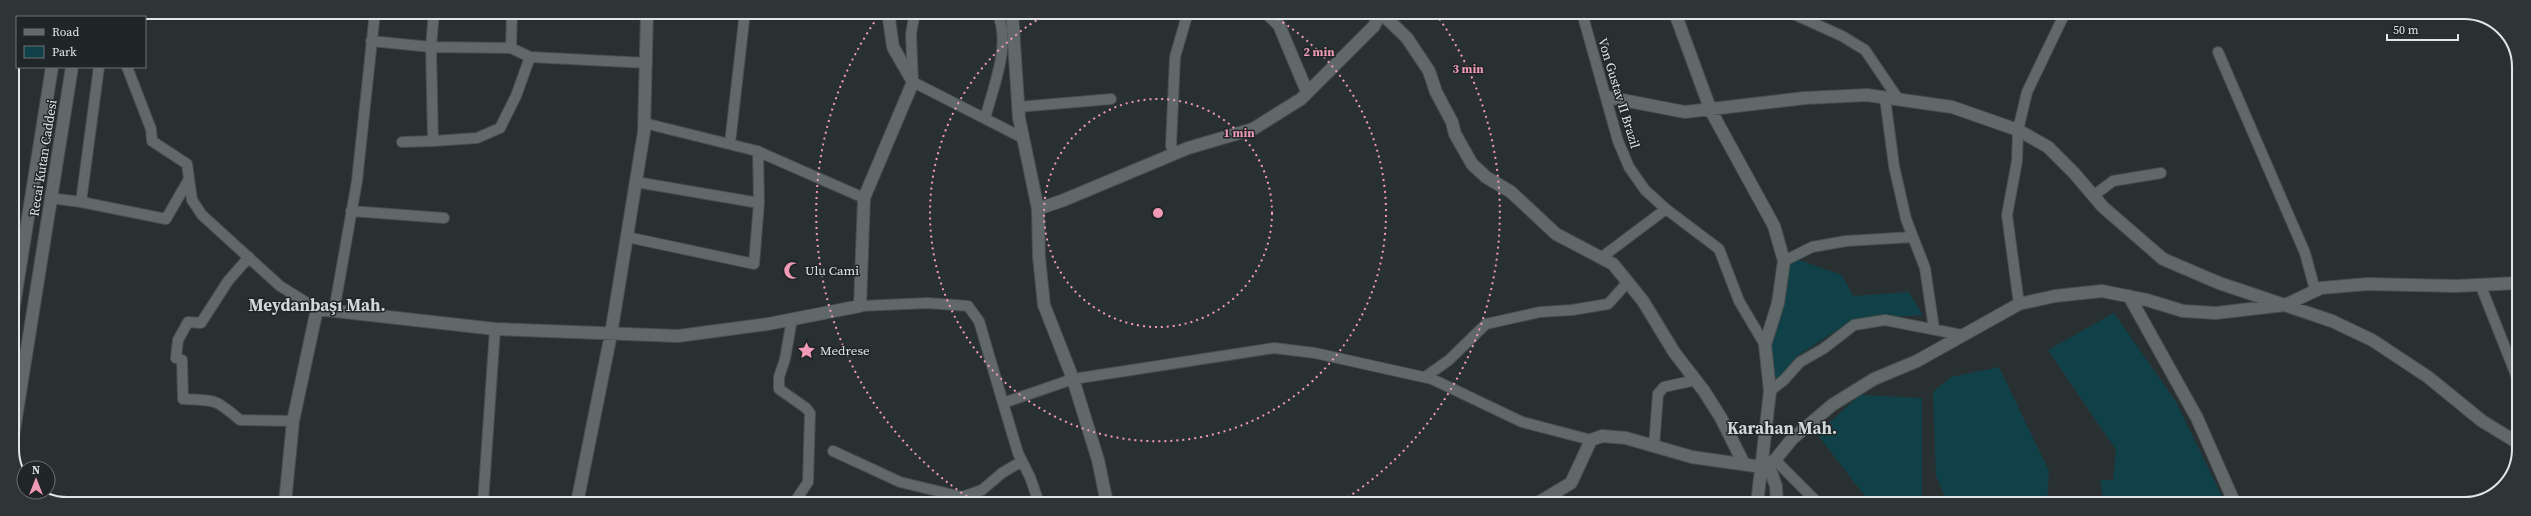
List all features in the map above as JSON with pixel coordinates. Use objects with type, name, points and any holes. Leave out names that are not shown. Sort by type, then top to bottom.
[{"type":"street","points":[[334,311],[357,181],[374,19]]},
{"type":"street","points":[[433,19],[431,47],[433,141]]},
{"type":"street","points":[[511,48],[512,19]]},
{"type":"street","points":[[578,497],[611,334],[636,182],[644,123],[647,63],[647,19]]},
{"type":"street","points":[[730,143],[744,19]]},
{"type":"street","points":[[889,19],[893,47],[913,82],[1023,138]]},
{"type":"street","points":[[860,306],[864,198],[913,82],[911,34],[914,19]]},
{"type":"street","points":[[985,119],[1004,45],[1002,24],[1000,19]]},
{"type":"street","points":[[1012,19],[1018,106],[1023,138],[1038,208],[1039,257],[1044,305],[1073,379],[1098,460],[1106,497]]},
{"type":"street","points":[[1176,153],[1171,146],[1175,57],[1186,19]]},
{"type":"street","points":[[1273,19],[1278,25],[1307,92]]},
{"type":"street","points":[[1038,208],[1064,200],[1176,153],[1253,129],[1301,99],[1374,26],[1378,19]]},
{"type":"street","points":[[1387,19],[1407,38],[1429,71],[1436,92],[1452,122],[1455,134],[1472,164],[1486,177],[1511,192],[1556,234],[1570,244],[1602,257],[1613,264],[1643,301],[1674,352],[1696,380],[1721,418],[1744,464]]},
{"type":"street","name":"Von Gustav II Brazil","points":[[1584,19],[1607,97],[1618,142],[1629,167],[1645,190],[1666,209],[1719,249],[1739,301],[1765,345]]},
{"type":"street","points":[[1677,19],[1711,111],[1774,226],[1784,261],[1778,303],[1765,345],[1770,391],[1769,464],[1759,497]]},
{"type":"street","points":[[1804,19],[1842,36],[1865,50],[1899,100]]},
{"type":"street","points":[[2019,304],[2007,215],[2016,161],[2018,130],[2028,92],[2062,19]]},
{"type":"street","points":[[371,41],[431,47],[511,48],[530,57],[647,63]]},
{"type":"street","points":[[2218,52],[2305,253],[2315,290]]},
{"type":"street","points":[[402,142],[477,138],[500,128],[516,96],[530,57]]},
{"type":"street","name":"Recai Kutan Caddesi","points":[[19,274],[52,68]]},
{"type":"street","name":"Recai Kutan Caddesi","points":[[19,398],[72,68]]},
{"type":"street","points":[[81,202],[99,68]]},
{"type":"street","points":[[127,68],[151,129],[152,141],[187,164],[192,200],[202,214],[280,286],[317,309],[495,330],[678,336],[792,319],[860,306],[928,303],[968,306],[979,321],[1003,404],[1036,497]]},
{"type":"street","points":[[1607,97],[1686,112],[1711,111],[1804,98],[1867,95],[1952,107],[2018,130],[2048,147],[2093,196],[2137,239],[2163,259],[2219,283],[2332,321],[2372,340],[2428,377],[2482,421],[2512,439]]},
{"type":"street","points":[[1885,98],[1894,166],[1906,219],[1925,268],[1934,329]]},
{"type":"street","points":[[1018,106],[1111,99]]},
{"type":"street","points":[[644,123],[758,151],[864,198]]},
{"type":"street","points":[[627,238],[754,264],[759,203],[758,151]]},
{"type":"street","points":[[2093,196],[2113,181],[2161,173]]},
{"type":"street","points":[[50,198],[81,202],[166,219],[189,179]]},
{"type":"street","points":[[636,182],[759,203]]},
{"type":"street","points":[[1602,257],[1666,209]]},
{"type":"street","points":[[351,211],[444,218]]},
{"type":"street","points":[[1784,261],[1819,246],[1846,241],[1913,237]]},
{"type":"street","points":[[250,257],[228,281],[201,323],[188,322],[178,340],[176,358],[182,360],[183,399],[210,400],[223,404],[240,420],[293,421]]},
{"type":"street","points":[[1425,377],[1449,360],[1486,324],[1540,312],[1572,310],[1608,304],[1627,283]]},
{"type":"street","points":[[1769,464],[1792,439],[1832,405],[1874,379],[1917,361],[2019,304],[2055,296],[2102,291],[2129,296],[2183,311],[2216,313],[2285,305],[2315,290],[2367,284],[2512,283]]},
{"type":"street","points":[[2480,284],[2512,365]]},
{"type":"street","points":[[2129,296],[2197,418],[2232,497]]},
{"type":"street","points":[[286,497],[293,421],[317,309]]},
{"type":"street","points":[[792,319],[785,359],[779,377],[779,389],[806,408],[810,413],[808,482],[798,497]]},
{"type":"street","points":[[1770,391],[1784,380],[1800,362],[1823,349],[1854,325],[1885,320],[1962,335]]},
{"type":"street","points":[[483,497],[495,330]]},
{"type":"street","points":[[1003,404],[1073,379],[1274,348],[1315,353],[1425,377],[1522,422],[1591,440],[1602,436],[1626,438],[1692,457],[1744,464],[1769,464],[1810,497]]},
{"type":"street","points":[[1654,447],[1658,394],[1664,387],[1696,380]]},
{"type":"street","points":[[1548,497],[1571,483],[1591,440]]},
{"type":"street","points":[[833,451],[900,482],[962,497],[982,490],[1002,473],[1022,461]]},
{"type":"street","points":[[1769,464],[1776,486],[1777,497]]},
{"type":"green space","points":[[1799,260],[1842,275],[1853,296],[1909,292],[1923,315],[1852,320],[1796,357],[1774,387],[1765,345],[1784,261]]},
{"type":"green space","points":[[2114,313],[2176,402],[2223,497],[2103,497],[2100,480],[2113,480],[2116,450],[2048,350]]},
{"type":"green space","points":[[1999,367],[2049,471],[2047,497],[1945,497],[1936,476],[1933,392],[1951,377]]},
{"type":"green space","points":[[1860,395],[1922,398],[1922,497],[1866,497],[1817,434]]},
{"type":"place","name":"Ulu Cami","points":[[792,270]]},
{"type":"place","name":"Medrese","points":[[807,350]]},
{"type":"district","name":"Meydanbaşı Mah.","points":[[317,305]]},
{"type":"district","name":"Karahan Mah.","points":[[1782,428]]}]
